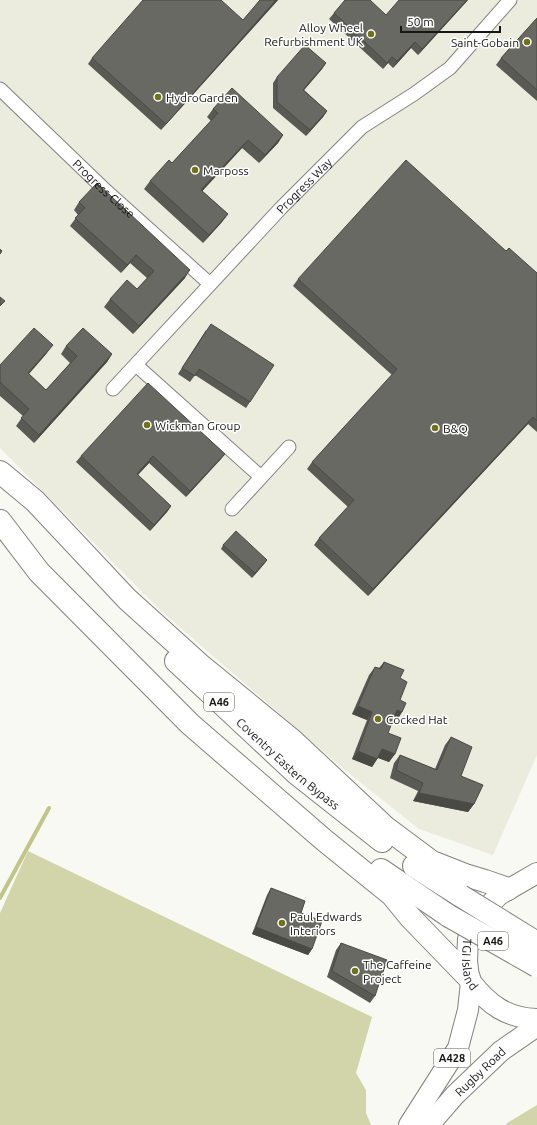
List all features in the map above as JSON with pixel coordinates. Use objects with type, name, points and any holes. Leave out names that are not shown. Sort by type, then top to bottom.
[{"type":"highway","points":[[0,472],[34,500],[127,599],[199,664],[292,740],[385,827],[432,862],[465,875],[511,888]]},
{"type":"highway","name":"Coventry Eastern Bypass","points":[[0,482],[142,628],[199,684],[296,773],[407,861],[537,943]]},
{"type":"highway","name":"Coventry Eastern Bypass","points":[[0,514],[46,564],[197,717],[327,828],[390,877],[450,916],[537,966]]},
{"type":"highway","points":[[0,521],[39,572],[190,724],[324,840],[392,895],[410,917],[470,980]]},
{"type":"main road","name":"TGI Island","points":[[537,873],[499,895],[479,916],[468,939],[466,960],[470,980],[492,1005],[512,1015],[537,1019]]},
{"type":"main road","points":[[511,888],[537,890]]},
{"type":"main road","name":"Rugby Road","points":[[410,1125],[458,1048],[468,1010],[470,980]]},
{"type":"main road","name":"Rugby Road","points":[[429,1125],[455,1095],[501,1051],[537,1026]]},
{"type":"street","name":"Progress Way","points":[[113,389],[281,208],[362,127],[414,94],[450,68],[510,0]]},
{"type":"street","name":"Progress Close","points":[[0,89],[103,188],[210,284]]},
{"type":"street","points":[[136,365],[261,477]]},
{"type":"street","points":[[232,509],[289,447]]},
{"type":"shaded area","points":[[0,0],[537,0],[537,755],[493,855],[419,829],[341,767],[161,611],[0,448]]},
{"type":"green space","points":[[28,851],[372,1017],[356,1073],[366,1090],[366,1113],[371,1125],[0,1125],[0,913]]},
{"type":"green space","points":[[537,1105],[537,1125],[506,1125],[507,1123]]},
{"type":"building","name":"HydroGarden","points":[[143,0],[221,0],[243,20],[260,0],[276,0],[166,124],[92,58]]},
{"type":"building","points":[[345,0],[370,0],[386,15],[399,0],[467,0],[422,49],[415,42],[397,61],[392,57],[387,63],[334,13]]},
{"type":"building","name":"Saint-Gobain","points":[[537,18],[537,90],[501,58]]},
{"type":"building","points":[[305,45],[326,63],[303,90],[327,111],[310,130],[277,102],[277,77]]},
{"type":"building","name":"Marposs","points":[[232,88],[283,135],[265,155],[248,140],[201,190],[228,214],[209,235],[150,181],[169,160],[172,163],[218,113],[213,109]]},
{"type":"building","name":"B&Q","points":[[406,160],[506,251],[509,248],[537,273],[537,421],[533,417],[373,589],[319,538],[354,500],[312,462],[397,369],[298,279]]},
{"type":"building","points":[[97,183],[190,270],[139,326],[110,299],[127,280],[137,289],[154,271],[136,255],[127,265],[75,218],[85,208],[79,202]]},
{"type":"building","points":[[0,297],[5,301],[0,306]]},
{"type":"building","points":[[211,324],[274,365],[250,402],[199,369],[195,376],[182,368]]},
{"type":"building","points":[[34,328],[53,345],[28,373],[46,390],[77,356],[66,346],[83,328],[112,354],[39,435],[21,418],[29,409],[0,382],[0,365]]},
{"type":"building","name":"Wickman Group","points":[[148,383],[225,454],[190,491],[153,456],[137,474],[171,506],[154,525],[81,456]]},
{"type":"building","points":[[236,531],[267,560],[255,573],[223,545]]},
{"type":"building","name":"Cocked Hat","points":[[384,662],[404,670],[400,678],[407,682],[400,700],[406,703],[402,712],[397,710],[388,733],[401,738],[395,754],[382,749],[377,759],[358,751],[372,712],[358,706],[375,667],[381,669]]},
{"type":"building","name":"Cocked Hat","points":[[451,737],[472,747],[461,776],[483,785],[474,804],[419,793],[423,783],[396,770],[400,755],[437,770]]},
{"type":"building","name":"Paul Edwards Interiors","points":[[271,888],[305,901],[301,913],[322,921],[312,949],[256,927]]},
{"type":"building","name":"The Caffeine Project","points":[[341,943],[387,960],[375,996],[332,971]]},
{"type":"waterway","points":[[0,898],[49,808]]},
{"type":"place","name":"Alloy Wheel Refurbishment UK","points":[[371,34]]},
{"type":"place","name":"Saint-Gobain","points":[[527,42]]},
{"type":"place","name":"HydroGarden","points":[[158,97]]},
{"type":"place","name":"Marposs","points":[[195,170]]},
{"type":"place","name":"Wickman Group","points":[[147,425]]},
{"type":"place","name":"B&Q","points":[[435,428]]},
{"type":"place","name":"Cocked Hat","points":[[378,719]]},
{"type":"place","name":"Paul Edwards Interiors","points":[[282,923]]},
{"type":"place","name":"The Caffeine Project","points":[[355,971]]}]
